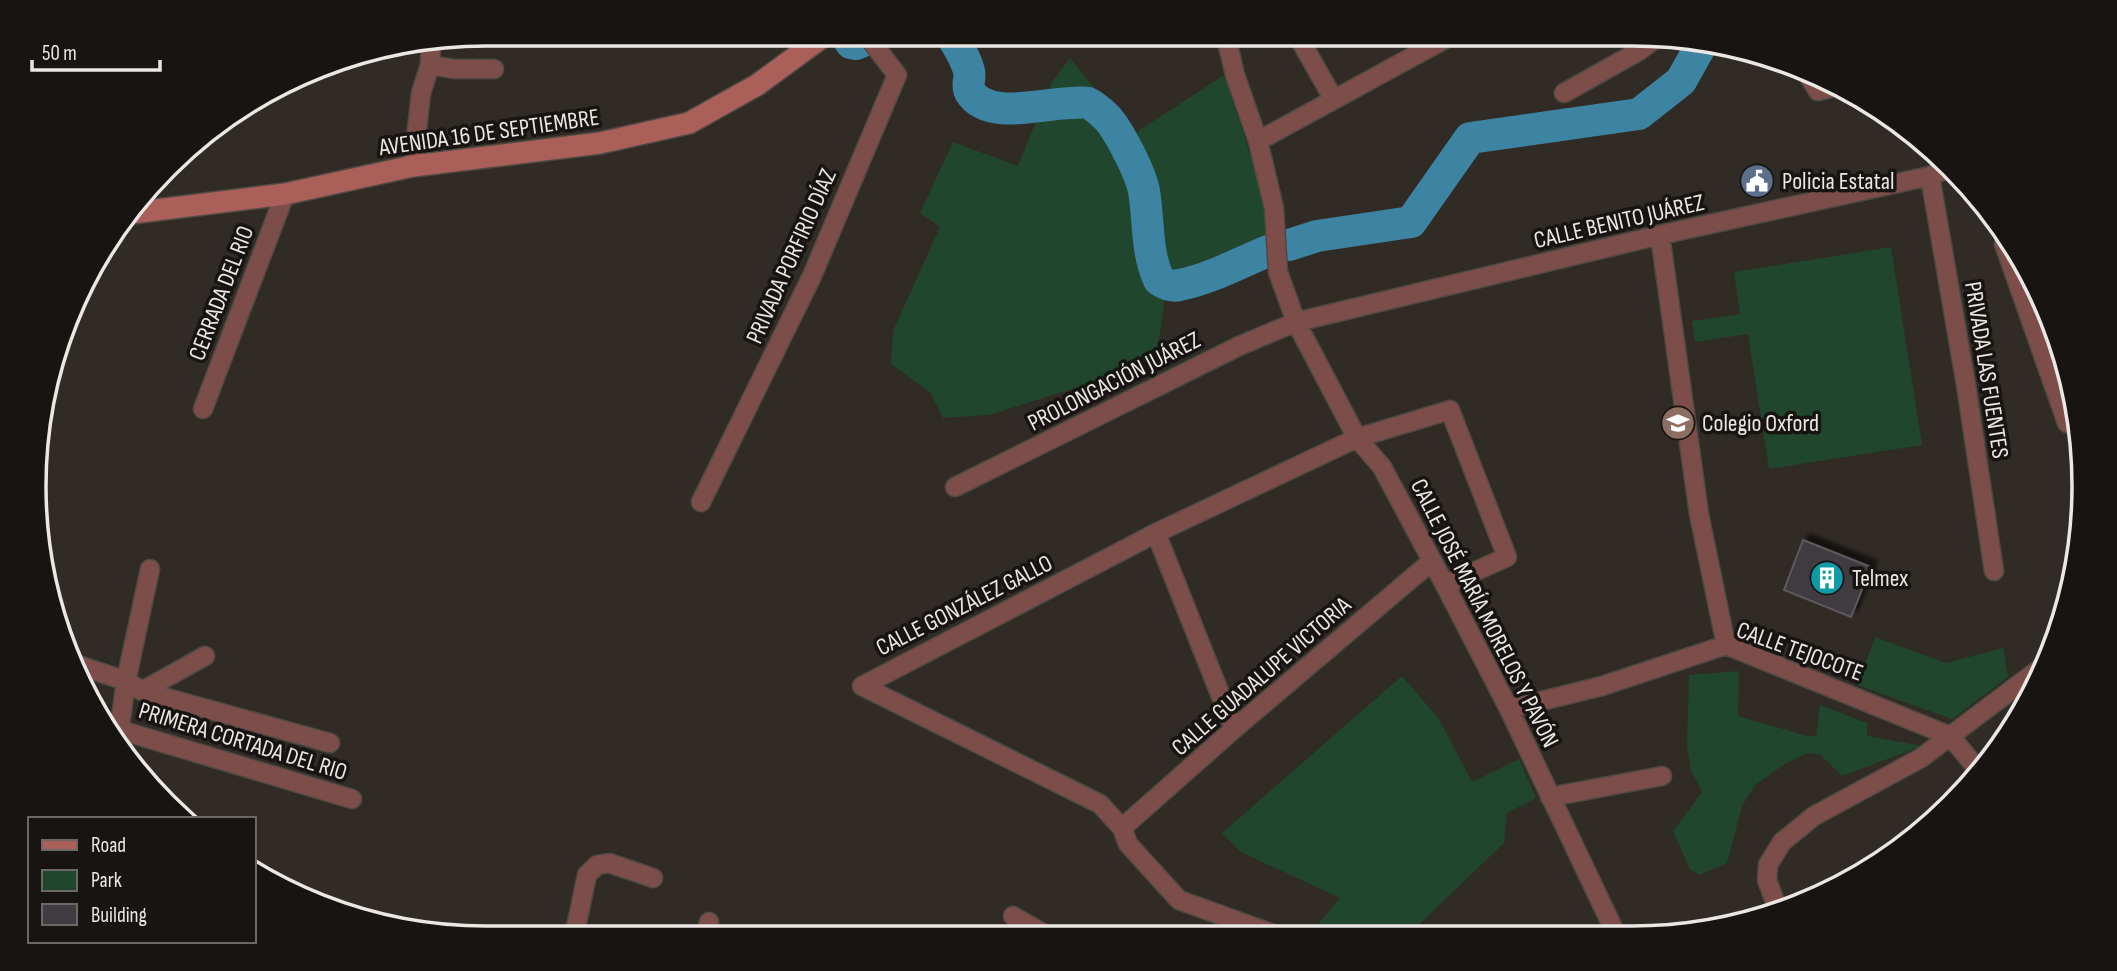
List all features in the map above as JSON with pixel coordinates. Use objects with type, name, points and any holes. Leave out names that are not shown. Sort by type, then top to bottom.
[{"type":"main road","name":"AVENIDA 16 DE SEPTIEMBRE","points":[[141,212],[285,194],[413,166],[600,143],[689,122],[757,85],[811,46]]},
{"type":"street","name":"PRIVADA PORFIRIO DÍAZ","points":[[701,502],[812,276],[897,75],[875,46]]},
{"type":"street","points":[[1227,46],[1258,141],[1274,208],[1278,272],[1296,322]]},
{"type":"street","points":[[1303,46],[1333,99]]},
{"type":"street","points":[[1258,141],[1432,46]]},
{"type":"street","points":[[1564,93],[1646,46]]},
{"type":"street","points":[[413,166],[421,93],[430,65],[431,49]]},
{"type":"street","points":[[430,65],[454,69],[494,69]]},
{"type":"street","name":"CALLE BENITO JUÁREZ","points":[[1296,322],[1940,172]]},
{"type":"street","name":"PRIVADA LAS FUENTES","points":[[1930,176],[1966,385],[1994,571]]},
{"type":"street","name":"CERRADA DEL RIO","points":[[203,410],[285,194]]},
{"type":"street","points":[[1660,235],[1699,514],[1726,645]]},
{"type":"street","points":[[2010,262],[2067,423]]},
{"type":"street","name":"CALLE JOSÉ MARÍA MORELOS Y PAVÓN","points":[[1296,322],[1357,438],[1382,467],[1445,585],[1509,709],[1612,926]]},
{"type":"street","name":"PROLONGACIÓN JUÁREZ","points":[[955,487],[1239,346],[1296,322]]},
{"type":"street","name":"CALLE GONZÁLEZ GALLO","points":[[1122,828],[1100,804],[862,686],[1156,533],[1357,438],[1450,410],[1507,557],[1445,585]]},
{"type":"street","points":[[1156,533],[1234,729]]},
{"type":"street","name":"CALLE GUADALUPE VICTORIA","points":[[1122,828],[1432,561]]},
{"type":"street","points":[[120,730],[126,681],[150,569]]},
{"type":"street","name":"CALLE TEJOCOTE","points":[[1509,709],[1602,686],[1726,645],[1950,736]]},
{"type":"street","points":[[142,691],[205,656]]},
{"type":"street","points":[[85,667],[126,681],[142,691],[330,743]]},
{"type":"street","points":[[1775,901],[1767,880],[1768,865],[1782,842],[1814,816],[1921,758],[2027,678]]},
{"type":"street","points":[[1950,736],[1973,763]]},
{"type":"street","name":"PRIMERA CORTADA DEL RIO","points":[[125,737],[352,799]]},
{"type":"street","points":[[1550,797],[1661,776]]},
{"type":"street","points":[[1122,828],[1128,844],[1179,900],[1251,926]]},
{"type":"street","points":[[576,926],[587,875],[597,864],[609,863],[653,878]]},
{"type":"street","points":[[1013,916],[1030,926]]},
{"type":"green space","points":[[1070,58],[1132,135],[1224,75],[1265,199],[1269,261],[1165,296],[1156,363],[989,415],[943,418],[930,392],[891,364],[893,331],[940,227],[920,213],[953,142],[1018,166],[1052,82]]},
{"type":"green space","points":[[1891,247],[1922,445],[1769,469],[1748,334],[1695,342],[1692,321],[1740,314],[1734,272]]},
{"type":"green space","points":[[1875,637],[1946,663],[2003,648],[2008,677],[1952,719],[1857,685]]},
{"type":"green space","points":[[1739,671],[1738,716],[1807,736],[1816,736],[1820,705],[1867,723],[1867,736],[1922,746],[1842,776],[1821,755],[1808,753],[1786,763],[1755,785],[1742,806],[1727,863],[1699,875],[1690,869],[1673,831],[1702,792],[1691,771],[1687,746],[1689,675]]},
{"type":"green space","points":[[1402,676],[1439,719],[1472,782],[1519,759],[1536,798],[1507,813],[1504,843],[1417,926],[1317,926],[1340,898],[1241,852],[1222,833]]},
{"type":"building","name":"Telmex","points":[[1803,540],[1871,567],[1851,617],[1784,590]]},
{"type":"waterway","points":[[958,46],[968,66],[970,92],[978,101],[1003,108],[1088,103],[1109,120],[1130,154],[1142,184],[1150,247],[1159,280],[1174,286],[1190,283],[1268,251]]},
{"type":"waterway","points":[[1289,245],[1317,236],[1411,222],[1470,138],[1639,114],[1681,81],[1698,51]]},
{"type":"place","name":"Policia Estatal","points":[[1757,181]]},
{"type":"place","name":"Colegio Oxford","points":[[1678,423]]},
{"type":"place","name":"Telmex","points":[[1827,578]]}]
